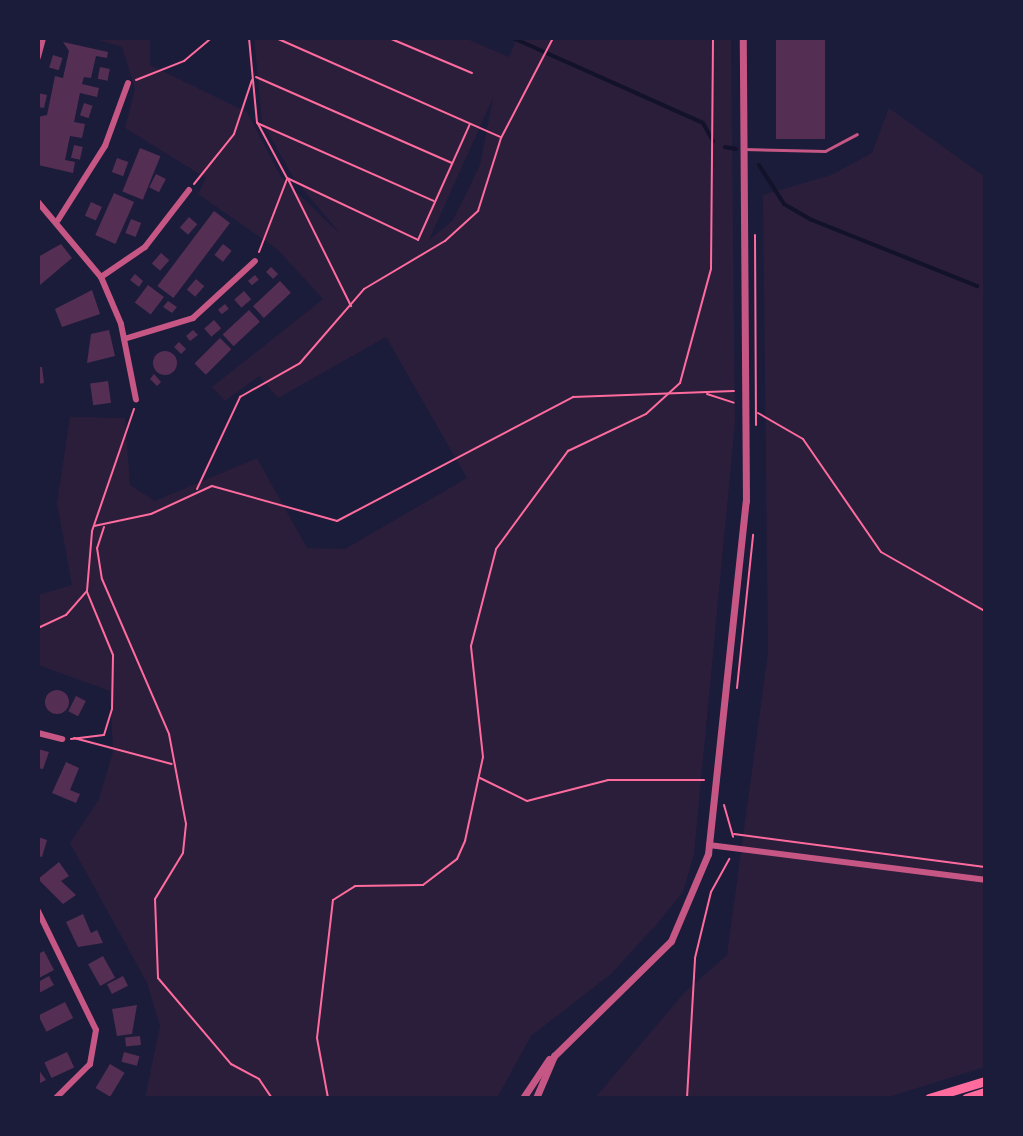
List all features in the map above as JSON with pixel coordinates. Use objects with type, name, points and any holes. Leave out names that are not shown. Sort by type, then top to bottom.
[{"type":"main road","points":[[929,1098],[985,1081]]},
{"type":"main road","points":[[966,1098],[985,1092]]},
{"type":"street","points":[[38,57],[43,38]]},
{"type":"street","points":[[523,1098],[554,1056],[671,941],[696,895],[709,845],[741,571],[747,413],[743,38]]},
{"type":"street","points":[[58,220],[105,146],[128,83]]},
{"type":"street","points":[[101,277],[145,247],[189,190]]},
{"type":"street","points":[[38,202],[58,220],[101,277],[124,339],[136,400]]},
{"type":"street","points":[[124,339],[193,318],[255,261]]},
{"type":"street","points":[[38,733],[62,739]]},
{"type":"street","points":[[709,845],[985,880]]},
{"type":"street","points":[[38,911],[96,1030],[90,1064],[56,1098]]},
{"type":"street","points":[[536,1098],[554,1056]]},
{"type":"lane","points":[[744,149],[825,151],[857,134]]},
{"type":"path","points":[[128,83],[184,61],[211,38]]},
{"type":"path","points":[[249,38],[257,122],[351,307]]},
{"type":"path","points":[[276,38],[501,138]]},
{"type":"path","points":[[389,38],[472,73]]},
{"type":"path","points":[[328,1098],[317,1038],[333,900],[355,886],[423,885],[443,872],[465,841],[480,778],[471,646],[496,549],[568,451],[675,393],[711,269],[713,38]]},
{"type":"path","points":[[197,490],[240,397],[300,363],[373,282],[426,254],[478,211],[501,138],[552,40]]},
{"type":"path","points":[[254,76],[453,163]]},
{"type":"path","points":[[189,190],[234,134],[254,76]]},
{"type":"path","points":[[257,122],[435,202]]},
{"type":"path","points":[[287,178],[418,240],[470,124]]},
{"type":"path","points":[[255,261],[287,178]]},
{"type":"path","points":[[94,526],[151,514],[197,490],[234,489],[337,521],[560,402],[747,391]]},
{"type":"path","points":[[701,393],[730,399],[747,413],[769,415],[798,433],[881,552],[985,611]]},
{"type":"path","points":[[62,739],[104,735],[115,682],[113,655],[87,591],[94,526],[136,400]]},
{"type":"path","points":[[104,526],[97,548],[102,579],[166,724],[185,836],[155,899],[158,978],[231,1064],[259,1079],[272,1098]]},
{"type":"path","points":[[38,628],[66,615],[87,591]]},
{"type":"path","points":[[72,737],[173,764]]},
{"type":"path","points":[[480,778],[505,794],[537,801],[608,780],[718,780]]},
{"type":"path","points":[[687,1098],[695,958],[711,892],[731,848],[733,834],[985,867]]},
{"type":"shaded area","points":[[92,38],[150,38],[150,65],[247,112],[281,177],[341,235],[293,177],[262,122],[254,38],[465,38],[509,57],[517,38],[731,38],[735,423],[694,854],[683,892],[611,974],[531,1036],[497,1098],[145,1098],[160,1026],[147,983],[70,843],[99,799],[113,752],[110,691],[38,665],[38,595],[72,585],[57,503],[70,417],[125,418],[130,485],[155,501],[257,458],[307,548],[345,549],[467,478],[386,337],[278,398],[259,376],[225,401],[212,387],[323,299],[277,249],[198,194],[206,178],[125,128],[135,89],[122,47]],"holes":[[[493,98],[480,165],[453,220],[429,240]]]},
{"type":"shaded area","points":[[889,108],[985,177],[985,1067],[885,1098],[595,1098],[684,993],[727,955],[768,652],[763,195],[831,175],[872,153]]},
{"type":"building","points":[[776,38],[825,38],[825,139],[776,139]]},
{"type":"building","points":[[63,42],[108,52],[107,58],[96,56],[91,78],[84,77],[82,84],[99,88],[97,97],[80,93],[74,122],[85,124],[82,138],[70,136],[65,160],[75,162],[73,173],[38,165],[38,117],[47,115],[55,76],[63,78],[69,51]]},
{"type":"building","points":[[53,55],[63,58],[59,70],[49,67]]},
{"type":"building","points":[[100,67],[110,69],[108,81],[98,79]]},
{"type":"building","points":[[38,93],[47,95],[44,108],[38,107]]},
{"type":"building","points":[[84,103],[93,106],[89,118],[80,115]]},
{"type":"building","points":[[74,145],[83,147],[80,160],[71,158]]},
{"type":"building","points":[[140,148],[160,156],[143,200],[122,192]]},
{"type":"building","points":[[117,158],[128,162],[123,176],[112,172]]},
{"type":"building","points":[[156,174],[166,179],[159,192],[149,187]]},
{"type":"building","points":[[114,193],[134,202],[115,244],[95,235]]},
{"type":"building","points":[[91,202],[102,207],[96,221],[85,216]]},
{"type":"building","points":[[214,211],[230,223],[173,298],[157,286]]},
{"type":"building","points":[[189,217],[197,224],[188,235],[180,228]]},
{"type":"building","points":[[131,219],[141,223],[136,237],[125,233]]},
{"type":"building","points":[[61,244],[72,258],[40,285],[38,257]]},
{"type":"building","points":[[223,244],[232,251],[223,262],[214,255]]},
{"type":"building","points":[[161,253],[169,260],[160,271],[152,264]]},
{"type":"building","points":[[271,267],[278,274],[273,279],[266,272]]},
{"type":"building","points":[[135,274],[143,281],[139,287],[130,280]]},
{"type":"building","points":[[255,275],[259,280],[252,285],[248,281]]},
{"type":"building","points":[[196,279],[204,286],[195,297],[187,290]]},
{"type":"building","points":[[280,281],[291,293],[264,318],[253,306]]},
{"type":"building","points":[[148,285],[164,297],[151,315],[135,303]]},
{"type":"building","points":[[92,290],[100,314],[62,327],[55,309]]},
{"type":"building","points":[[244,291],[251,299],[241,308],[234,300]]},
{"type":"building","points":[[168,301],[177,307],[172,313],[163,307]]},
{"type":"building","points":[[225,304],[229,309],[222,314],[218,310]]},
{"type":"building","points":[[249,310],[260,322],[234,346],[223,335]]},
{"type":"building","points":[[214,320],[221,328],[211,337],[204,329]]},
{"type":"building","points":[[109,330],[115,356],[87,363],[91,334]]},
{"type":"building","points":[[193,330],[198,335],[190,341],[186,336]]},
{"type":"building","points":[[220,338],[231,349],[206,375],[195,363]]},
{"type":"building","points":[[179,342],[186,349],[181,354],[174,347]]},
{"type":"building","points":[[165,351],[173,355],[177,363],[173,371],[165,375],[157,371],[153,363],[157,355]]},
{"type":"building","points":[[38,367],[42,367],[44,383],[38,384]]},
{"type":"building","points":[[154,374],[161,382],[157,386],[150,379]]},
{"type":"building","points":[[108,381],[111,403],[93,405],[90,384]]},
{"type":"building","points":[[57,690],[68,697],[69,702],[62,713],[57,714],[46,707],[45,702],[52,691]]},
{"type":"building","points":[[76,696],[86,701],[78,716],[68,711]]},
{"type":"building","points":[[38,749],[49,752],[43,769],[38,768]]},
{"type":"building","points":[[66,762],[79,768],[70,790],[80,794],[76,803],[52,793]]},
{"type":"building","points":[[38,837],[47,840],[42,857],[38,856]]},
{"type":"building","points":[[59,862],[69,876],[61,881],[76,895],[63,904],[38,879]]},
{"type":"building","points":[[83,914],[91,933],[97,930],[103,943],[78,947],[66,922]]},
{"type":"building","points":[[44,951],[54,970],[39,978],[38,954]]},
{"type":"building","points":[[103,956],[115,978],[100,986],[88,964]]},
{"type":"building","points":[[49,976],[54,985],[39,993],[38,982]]},
{"type":"building","points":[[123,976],[128,986],[112,994],[107,984]]},
{"type":"building","points":[[65,1002],[73,1018],[46,1032],[38,1016]]},
{"type":"building","points":[[137,1005],[132,1034],[117,1036],[112,1009]]},
{"type":"building","points":[[140,1036],[141,1045],[126,1047],[125,1038]]},
{"type":"building","points":[[67,1052],[74,1067],[52,1078],[44,1063]]},
{"type":"building","points":[[124,1052],[139,1056],[137,1066],[121,1062]]},
{"type":"building","points":[[110,1064],[125,1073],[110,1097],[96,1088]]},
{"type":"building","points":[[38,1069],[46,1080],[40,1083],[38,1080]]},
{"type":"waterway","points":[[513,38],[703,123],[713,141]]},
{"type":"waterway","points":[[725,147],[736,149]]},
{"type":"waterway","points":[[759,165],[784,204],[812,220],[977,286]]}]
